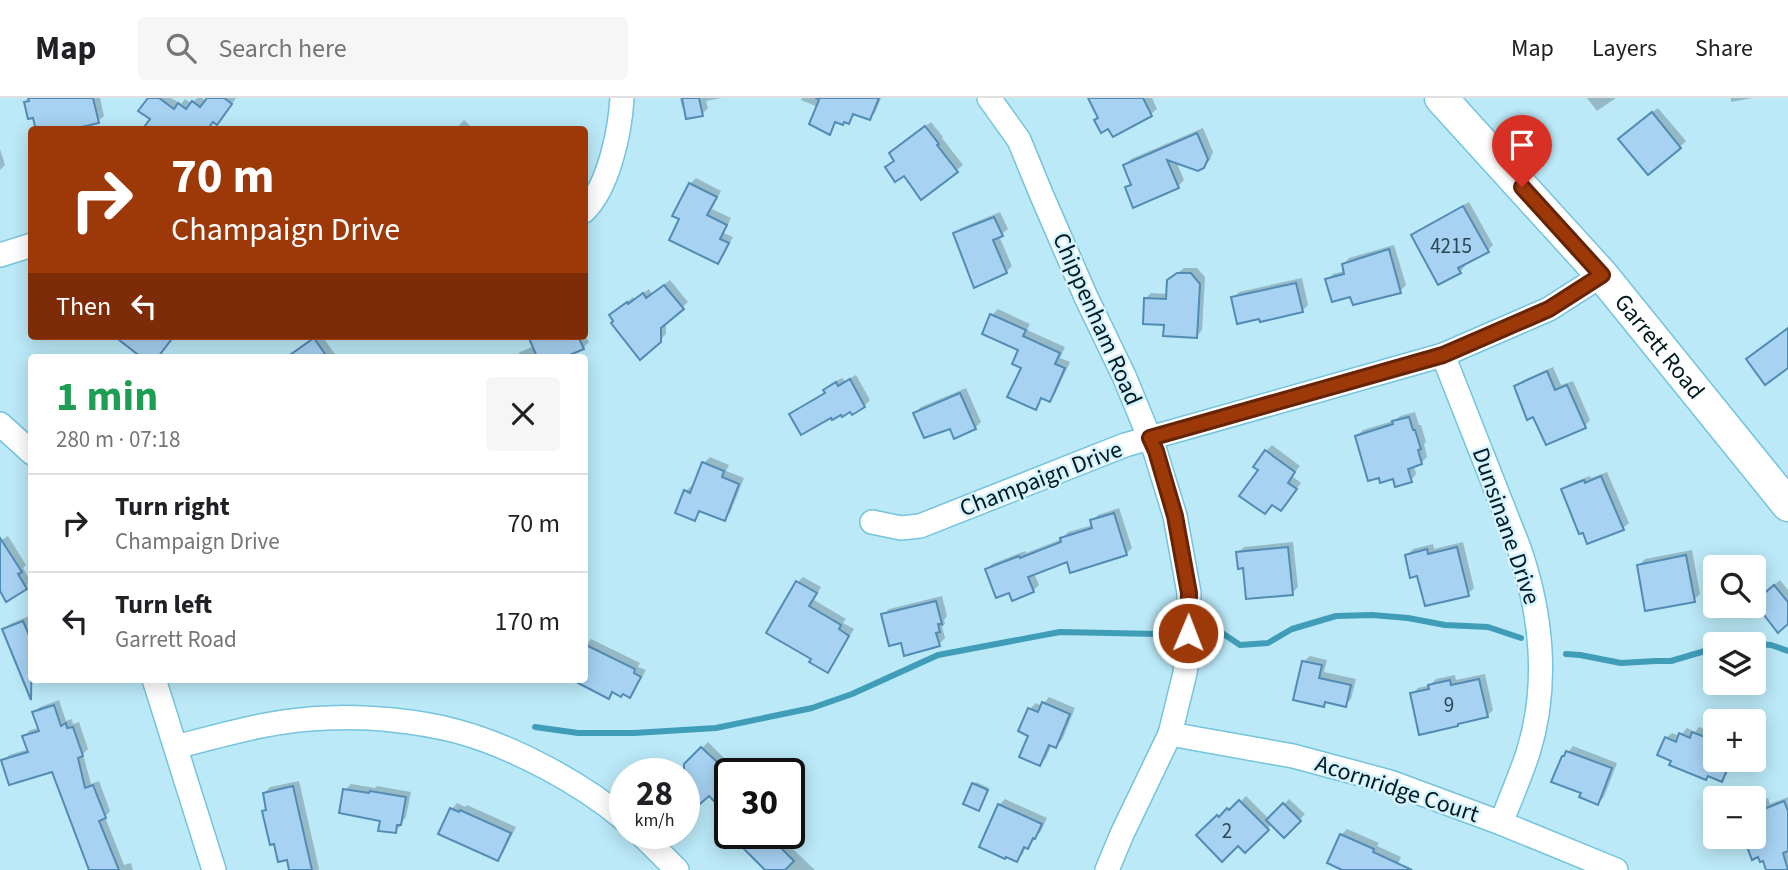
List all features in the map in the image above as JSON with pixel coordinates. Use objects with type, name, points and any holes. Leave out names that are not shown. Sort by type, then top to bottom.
[{"type":"street","points":[[588,207],[610,166],[619,129],[622,98]]},
{"type":"street","name":"Chippenham Road","points":[[989,98],[1019,140],[1156,451],[1175,516],[1189,593],[1185,673],[1170,734],[1107,870]]},
{"type":"street","name":"Garrett Road","points":[[1441,98],[1602,275],[1788,505]]},
{"type":"street","points":[[0,255],[28,246]]},
{"type":"street","name":"Champaign Drive","points":[[872,522],[901,528],[920,526],[1125,445],[1443,355],[1549,309],[1602,275]]},
{"type":"street","name":"Dunsinane Drive","points":[[1443,355],[1520,548],[1531,585],[1539,629],[1540,677],[1537,715],[1528,752],[1501,823]]},
{"type":"street","points":[[0,424],[28,449]]},
{"type":"street","points":[[155,683],[214,870]]},
{"type":"street","points":[[176,747],[276,723],[326,718],[362,718],[420,724],[478,738],[529,760],[584,790],[609,808]]},
{"type":"street","name":"Acornridge Court","points":[[1170,734],[1244,746],[1336,766],[1390,782],[1616,870]]},
{"type":"street","points":[[656,849],[677,870]]},
{"type":"building","points":[[28,98],[93,98],[99,123],[86,126],[35,126],[33,118],[28,119],[24,102],[29,101]]},
{"type":"building","points":[[148,98],[159,98],[174,109],[178,103],[186,109],[192,101],[200,107],[207,98],[224,98],[232,104],[217,125],[213,122],[210,126],[145,126],[150,119],[138,111]]},
{"type":"building","points":[[682,98],[699,98],[703,116],[686,119]]},
{"type":"building","points":[[816,98],[879,98],[870,120],[853,114],[849,124],[835,122],[830,135],[809,124],[819,100]]},
{"type":"building","points":[[1088,98],[1143,98],[1152,116],[1113,137],[1108,129],[1101,133],[1094,120],[1098,118]]},
{"type":"building","points":[[1652,112],[1681,148],[1648,175],[1618,139]]},
{"type":"building","points":[[925,126],[958,172],[921,200],[904,176],[895,182],[885,167],[894,161],[889,153]]},
{"type":"building","points":[[1197,133],[1208,159],[1204,168],[1198,171],[1167,160],[1179,188],[1133,208],[1125,187],[1131,185],[1123,165]]},
{"type":"building","points":[[689,183],[717,197],[707,215],[727,225],[720,239],[729,243],[718,264],[669,240],[679,219],[672,216]]},
{"type":"building","points":[[1463,206],[1489,252],[1458,268],[1461,273],[1438,285],[1411,235]]},
{"type":"building","points":[[994,217],[1003,236],[993,240],[1007,273],[974,288],[953,233]]},
{"type":"building","points":[[1389,249],[1401,293],[1353,305],[1350,297],[1332,302],[1325,279],[1344,274],[1342,264]]},
{"type":"building","points":[[1177,273],[1191,273],[1200,284],[1197,338],[1163,336],[1164,325],[1143,324],[1144,298],[1166,299],[1167,280]]},
{"type":"building","points":[[1296,283],[1303,312],[1260,322],[1259,319],[1237,324],[1231,297]]},
{"type":"building","points":[[664,285],[684,309],[661,328],[661,342],[640,360],[611,323],[613,321],[609,315],[643,293],[646,298]]},
{"type":"building","points":[[990,314],[1026,330],[1023,336],[1060,353],[1055,364],[1065,368],[1050,402],[1041,398],[1036,410],[1007,397],[1021,368],[1012,364],[1018,350],[982,334]]},
{"type":"building","points":[[1788,328],[1788,368],[1765,385],[1746,359]]},
{"type":"building","points":[[119,340],[171,340],[160,354],[137,354]]},
{"type":"building","points":[[311,340],[315,340],[325,354],[291,354]]},
{"type":"building","points":[[530,340],[580,340],[584,349],[572,354],[536,354]]},
{"type":"building","points":[[1547,371],[1555,390],[1567,385],[1586,428],[1546,445],[1533,417],[1527,420],[1514,386]]},
{"type":"building","points":[[850,379],[865,407],[852,415],[850,412],[842,417],[831,418],[801,435],[789,414],[825,393],[823,390],[836,382],[838,386]]},
{"type":"building","points":[[960,393],[976,429],[954,439],[950,429],[924,438],[913,413]]},
{"type":"building","points":[[1409,417],[1421,449],[1418,450],[1422,464],[1408,469],[1412,482],[1395,487],[1393,479],[1380,483],[1379,478],[1368,481],[1355,436]]},
{"type":"building","points":[[1265,450],[1295,472],[1288,483],[1297,489],[1281,511],[1272,505],[1265,514],[1239,496],[1258,470],[1253,467]]},
{"type":"building","points":[[702,462],[724,471],[722,477],[739,484],[725,521],[699,511],[695,521],[675,513],[684,490],[690,493]]},
{"type":"building","points":[[1601,476],[1624,530],[1587,544],[1583,533],[1579,534],[1561,489]]},
{"type":"building","points":[[1114,513],[1127,555],[1070,573],[1067,562],[1028,577],[1034,592],[1012,601],[1009,593],[996,598],[985,569],[1061,542],[1060,538],[1092,528],[1090,520]]},
{"type":"building","points":[[0,538],[22,572],[18,574],[27,589],[6,602],[0,591]]},
{"type":"building","points":[[1288,547],[1293,595],[1246,599],[1243,568],[1238,569],[1236,552]]},
{"type":"building","points":[[1457,547],[1469,596],[1425,606],[1417,576],[1410,578],[1405,555],[1427,549],[1428,554]]},
{"type":"building","points":[[1686,555],[1695,602],[1645,611],[1637,565]]},
{"type":"building","points":[[796,581],[817,593],[809,606],[841,625],[839,629],[849,636],[828,673],[809,662],[811,659],[766,633]]},
{"type":"building","points":[[1774,585],[1788,602],[1788,624],[1778,633],[1766,618],[1766,592]]},
{"type":"building","points":[[936,601],[942,624],[938,624],[940,632],[936,633],[940,646],[904,656],[901,643],[889,646],[881,614]]},
{"type":"building","points":[[23,621],[28,633],[28,683],[31,683],[31,700],[2,629]]},
{"type":"building","points":[[588,646],[635,669],[634,673],[641,677],[630,698],[612,692],[609,699],[578,683],[588,683]]},
{"type":"building","points":[[1302,661],[1322,665],[1319,678],[1351,685],[1346,707],[1325,702],[1324,707],[1293,700]]},
{"type":"building","points":[[1479,679],[1488,717],[1419,735],[1410,693],[1450,680],[1451,685]]},
{"type":"building","points":[[1042,702],[1070,714],[1056,748],[1049,745],[1040,766],[1019,757],[1028,736],[1018,731],[1028,708],[1038,712]]},
{"type":"building","points":[[54,705],[61,726],[66,723],[67,728],[73,727],[83,756],[78,758],[85,788],[93,785],[106,818],[99,821],[119,870],[89,870],[52,772],[9,785],[1,760],[28,752],[22,736],[39,731],[32,712]]},
{"type":"building","points":[[1692,732],[1703,736],[1703,772],[1726,772],[1722,782],[1708,776],[1706,780],[1669,765],[1671,761],[1657,755],[1665,737],[1676,742],[1679,733],[1690,738]]},
{"type":"building","points":[[701,747],[714,759],[714,801],[709,796],[700,804],[700,758],[690,758]]},
{"type":"building","points":[[1566,751],[1612,768],[1598,805],[1579,797],[1581,793],[1551,782]]},
{"type":"building","points":[[972,783],[988,790],[979,811],[963,804]]},
{"type":"building","points":[[293,786],[312,870],[289,870],[287,860],[278,862],[274,844],[270,845],[262,811],[266,810],[263,793]]},
{"type":"building","points":[[343,789],[406,797],[401,825],[397,825],[396,833],[378,831],[380,821],[339,813]]},
{"type":"building","points":[[1239,800],[1269,830],[1245,853],[1238,846],[1222,862],[1196,835],[1217,815],[1219,817]]},
{"type":"building","points":[[1784,801],[1788,811],[1788,851],[1783,853],[1788,870],[1766,870],[1763,861],[1760,862],[1758,857],[1752,860],[1748,849],[1766,849],[1766,808]]},
{"type":"building","points":[[1283,803],[1301,821],[1284,838],[1266,820]]},
{"type":"building","points":[[998,804],[1042,824],[1028,849],[1024,847],[1017,862],[979,847]]},
{"type":"building","points":[[450,808],[511,833],[498,861],[438,834]]},
{"type":"building","points":[[1340,834],[1412,870],[1342,870],[1327,863]]},
{"type":"building","points":[[744,849],[782,849],[794,861],[785,870],[765,870]]},
{"type":"waterway","points":[[1222,633],[1240,645],[1268,643],[1292,629],[1336,616],[1372,615],[1445,625],[1488,627],[1521,638]]},
{"type":"waterway","points":[[535,727],[578,733],[716,728],[812,708],[852,694],[938,655],[1060,632],[1158,634]]},
{"type":"waterway","points":[[1766,645],[1788,651]]},
{"type":"waterway","points":[[1566,654],[1621,663],[1671,661],[1703,652]]},
{"type":"route","points":[[1188,633],[1189,593],[1175,516],[1150,438],[1443,355],[1549,309],[1602,275],[1522,187]]}]
